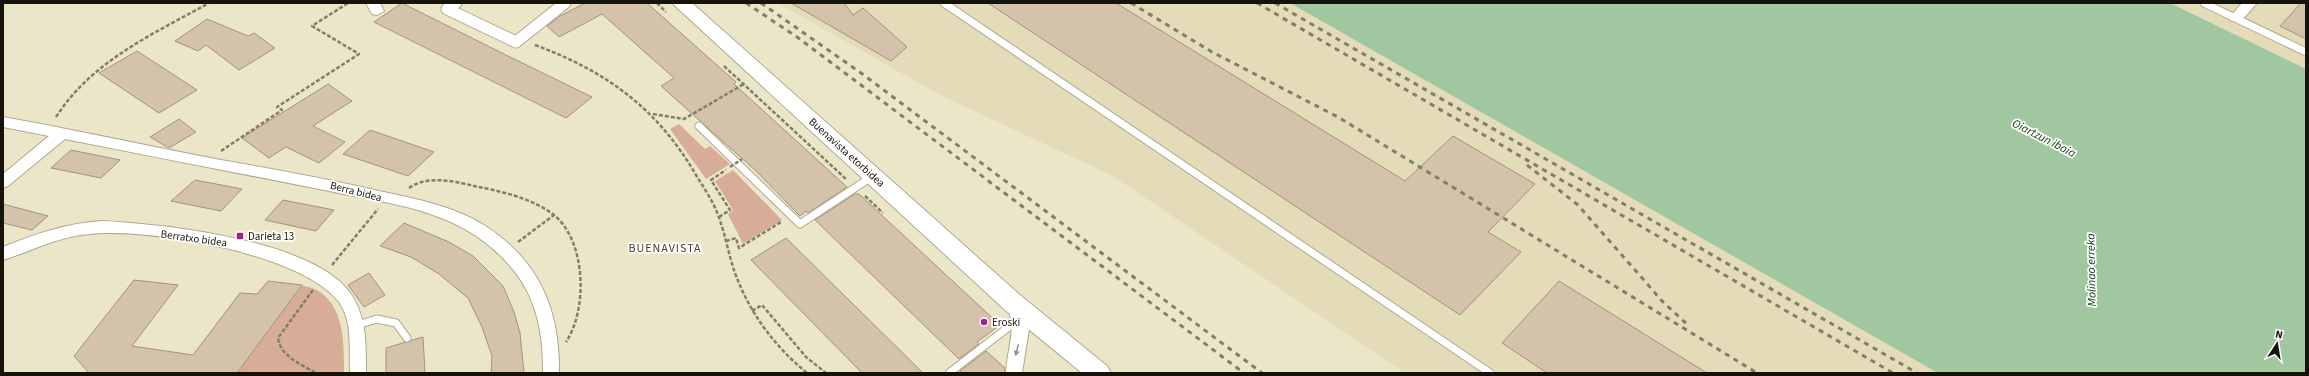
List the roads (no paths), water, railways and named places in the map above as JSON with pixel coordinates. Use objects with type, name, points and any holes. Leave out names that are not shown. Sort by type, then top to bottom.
[{"type":"main road","name":"Buenavista etorbidea","points":[[682,3],[873,176],[1016,310],[1099,373]]},
{"type":"street","points":[[456,3],[447,9],[516,42],[565,3]]},
{"type":"street","points":[[2236,18],[2250,3]]},
{"type":"street","name":"Berra bidea","points":[[3,122],[63,133],[118,146],[320,182],[444,212],[482,232],[505,251],[530,278],[542,301],[550,327],[552,350],[551,373]]},
{"type":"street","points":[[3,182],[63,133]]},
{"type":"street","name":"Berratxo bidea","points":[[3,254],[67,231],[101,227],[231,243],[289,260],[322,278],[344,297],[357,325],[358,373]]},
{"type":"street","points":[[1014,373],[1022,327],[1016,310]]},
{"type":"lane","points":[[944,3],[1490,373]]},
{"type":"lane","points":[[2204,3],[2306,52]]},
{"type":"lane","points":[[699,126],[800,224],[873,176]]},
{"type":"lane","points":[[949,373],[1016,310]]},
{"type":"lane","points":[[357,325],[377,320],[396,323],[407,338]]},
{"type":"water","points":[[1290,3],[2170,3],[2306,69],[2306,373],[1938,373]]},
{"type":"railway","points":[[746,3],[797,37],[1244,373]]},
{"type":"railway","points":[[761,3],[861,73],[1262,373]]},
{"type":"railway","points":[[1131,3],[1212,52],[1338,117],[1757,373]]},
{"type":"railway","points":[[1257,3],[1893,373]]},
{"type":"railway","points":[[1275,3],[1917,373]]},
{"type":"railway","points":[[1527,165],[1578,205],[1663,302],[1689,326]]},
{"type":"place","name":"Darieta 13","points":[[240,236]]},
{"type":"place","name":"Eroski","points":[[984,322]]},
{"type":"district","name":"BUENAVISTA","points":[[665,248]]},
{"type":"water label","name":"Oiartzun ibaia","points":[[2044,138]]},
{"type":"water label","name":"Molinao erreka","points":[[2091,270]]}]
